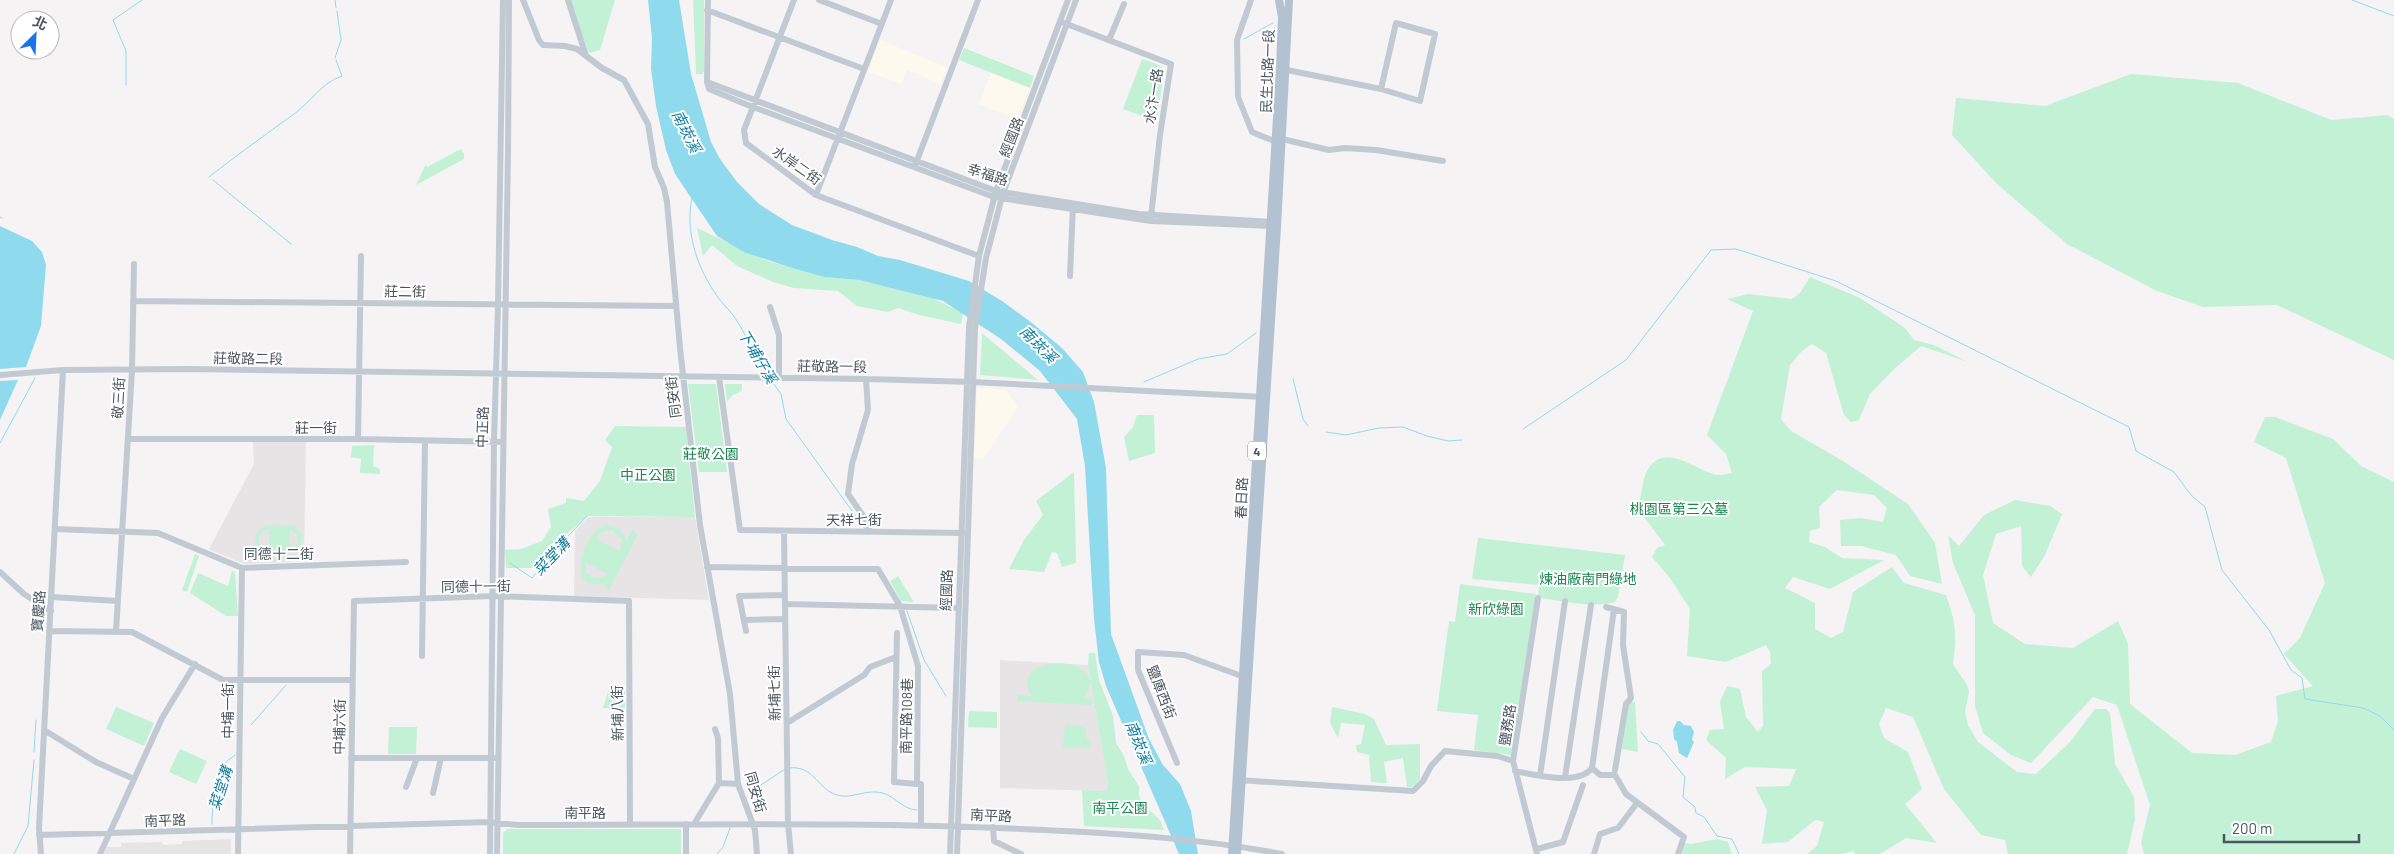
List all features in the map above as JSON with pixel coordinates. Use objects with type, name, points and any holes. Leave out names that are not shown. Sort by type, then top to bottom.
[{"type":"main road","name":"民生北路一段","points":[[1279,0],[1282,17],[1283,70]]},
{"type":"main road","name":"民生北路一段","points":[[1279,141],[1288,0]]},
{"type":"main road","name":"春日路","points":[[1233,847],[1240,781],[1279,141]]},
{"type":"main road","name":"4","points":[[1232,854],[1233,847]]},
{"type":"street","name":"中正路","points":[[497,854],[505,374],[502,305],[503,0]]},
{"type":"street","name":"中正路","points":[[490,854],[494,442],[496,374],[502,305],[508,0]]},
{"type":"street","name":"同安街","points":[[523,0],[539,40],[543,45],[570,47],[624,80],[648,124],[654,167],[664,188],[667,202],[683,376],[707,567],[730,694],[738,784],[753,824],[757,854]]},
{"type":"street","points":[[568,0],[586,56]]},
{"type":"street","points":[[706,82],[708,0]]},
{"type":"street","name":"水岸二街","points":[[794,0],[744,130],[746,142],[816,195],[979,256]]},
{"type":"street","points":[[819,0],[882,24]]},
{"type":"street","points":[[816,195],[891,0]]},
{"type":"street","points":[[916,164],[978,0]]},
{"type":"street","name":"經國路","points":[[1064,23],[1068,0]]},
{"type":"street","name":"經國路","points":[[957,854],[955,825],[960,533],[975,282],[979,256],[999,195],[1064,23],[1076,0]]},
{"type":"street","points":[[1251,0],[1237,40],[1238,97],[1252,132],[1279,141],[1329,150],[1344,148],[1376,150],[1442,161]]},
{"type":"street","points":[[1110,40],[1124,4]]},
{"type":"street","points":[[707,10],[864,69]]},
{"type":"street","name":"水汴一路","points":[[1064,23],[1171,64],[1160,136],[1151,218]]},
{"type":"street","points":[[1283,70],[1381,89],[1420,100],[1436,34],[1396,23],[1381,89]]},
{"type":"street","name":"幸福路","points":[[706,82],[709,89],[755,104],[999,195],[1151,218],[1274,224]]},
{"type":"street","name":"幸福路","points":[[706,82],[755,104]]},
{"type":"street","name":"經國路","points":[[972,327],[999,195]]},
{"type":"street","points":[[1070,276],[1073,206]]},
{"type":"street","points":[[358,439],[361,372],[361,256]]},
{"type":"street","name":"敬三街","points":[[116,630],[132,371],[134,264]]},
{"type":"street","name":"莊二街","points":[[133,301],[676,306]]},
{"type":"street","points":[[770,307],[779,335],[777,378]]},
{"type":"street","name":"莊敬路二段","points":[[0,375],[63,370],[132,371],[189,369],[496,374]]},
{"type":"street","name":"寶慶路","points":[[41,854],[39,836],[63,370]]},
{"type":"street","name":"莊敬路一段","points":[[496,374],[969,381],[1263,397]]},
{"type":"street","name":"天祥七街","points":[[719,377],[740,530],[968,533]]},
{"type":"street","points":[[866,379],[868,410],[852,464],[848,494],[868,523],[867,532]]},
{"type":"street","name":"經國路","points":[[950,854],[955,825],[968,533],[969,381]]},
{"type":"street","name":"莊一街","points":[[128,439],[358,439],[503,442]]},
{"type":"street","points":[[422,656],[425,441]]},
{"type":"street","points":[[55,529],[122,532]]},
{"type":"street","name":"同德十二街","points":[[122,532],[158,533],[242,568],[406,562]]},
{"type":"street","name":"新埔七街","points":[[784,532],[788,824],[791,854]]},
{"type":"street","points":[[707,567],[785,568]]},
{"type":"street","name":"中埔一街","points":[[238,854],[242,568]]},
{"type":"street","name":"南平路108巷","points":[[785,568],[878,570],[903,606],[919,672],[917,784],[921,784],[921,825]]},
{"type":"street","points":[[0,572],[24,594],[51,611]]},
{"type":"street","points":[[746,631],[739,596],[785,595]]},
{"type":"street","name":"同德十一街","points":[[354,602],[493,596],[628,601]]},
{"type":"street","points":[[51,597],[118,601]]},
{"type":"street","name":"鹽務路","points":[[1537,851],[1513,762],[1538,598]]},
{"type":"street","name":"新埔八街","points":[[628,601],[630,824]]},
{"type":"street","points":[[1540,776],[1565,601]]},
{"type":"street","name":"中埔六街","points":[[350,854],[354,602]]},
{"type":"street","points":[[785,604],[958,608]]},
{"type":"street","points":[[1565,778],[1591,605]]},
{"type":"street","points":[[1606,607],[1624,612],[1623,645],[1631,698],[1626,704],[1615,770]]},
{"type":"street","points":[[1515,771],[1540,776],[1579,778],[1588,774],[1592,768],[1614,608]]},
{"type":"street","points":[[744,620],[786,619]]},
{"type":"street","points":[[49,631],[116,630],[132,632],[223,680],[352,680]]},
{"type":"street","points":[[897,633],[894,782],[917,784]]},
{"type":"street","name":"鹽庫西街","points":[[1177,763],[1138,670],[1138,652],[1184,656],[1245,677]]},
{"type":"street","points":[[787,723],[864,675],[870,667],[896,656]]},
{"type":"street","points":[[100,854],[162,718],[195,664]]},
{"type":"street","points":[[694,824],[719,783],[718,738],[715,729]]},
{"type":"street","points":[[44,730],[96,762],[134,779]]},
{"type":"street","points":[[1240,781],[1413,791],[1431,766],[1445,751],[1496,756],[1513,762]]},
{"type":"street","points":[[351,758],[498,758]]},
{"type":"street","points":[[406,786],[417,758]]},
{"type":"street","points":[[433,793],[441,758]]},
{"type":"street","points":[[1592,768],[1600,776],[1615,775],[1619,779],[1622,791],[1684,837],[1678,854]]},
{"type":"street","points":[[719,783],[738,784]]},
{"type":"street","points":[[1537,851],[1563,842],[1583,785]]},
{"type":"street","points":[[1594,854],[1600,834],[1618,828],[1636,803]]},
{"type":"street","name":"南平路","points":[[39,836],[490,822],[498,824],[955,825],[1132,835],[1282,854]]},
{"type":"street","points":[[686,824],[686,854]]},
{"type":"street","points":[[992,827],[994,841],[1021,854]]},
{"type":"shaded area","points":[[880,40],[947,67],[941,84],[907,70],[901,84],[868,72]]},
{"type":"shaded area","points":[[991,73],[1030,88],[1017,119],[979,104]]},
{"type":"shaded area","points":[[977,388],[1005,389],[1018,407],[983,459],[974,458]]},
{"type":"shaded area","points":[[253,442],[306,442],[304,561],[244,564],[209,549],[254,464]]},
{"type":"shaded area","points":[[588,517],[695,517],[709,600],[574,596],[575,531]]},
{"type":"shaded area","points":[[1000,660],[1088,665],[1108,784],[1106,791],[1000,788]]},
{"type":"shaded area","points":[[231,839],[231,854],[104,854],[107,847],[121,847],[121,843],[162,842],[163,845],[182,844],[182,841]]},
{"type":"green space","points":[[569,0],[615,0],[600,50],[590,53],[588,51]]},
{"type":"green space","points":[[693,0],[704,0],[704,71],[702,74],[696,74]]},
{"type":"green space","points":[[964,48],[1034,76],[1030,88],[959,60]]},
{"type":"green space","points":[[1142,59],[1159,65],[1164,70],[1157,121],[1123,109]]},
{"type":"green space","points":[[2131,74],[2238,83],[2331,120],[2388,115],[2394,119],[2394,360],[2277,305],[2203,307],[2157,291],[2067,244],[1997,184],[1952,135],[1956,98],[2045,106]]},
{"type":"green space","points":[[461,149],[464,159],[416,185],[426,164],[427,167]]},
{"type":"green space","points":[[697,228],[768,261],[824,277],[859,280],[932,298],[963,313],[961,324],[919,315],[898,308],[888,312],[857,306],[838,291],[794,288],[773,282],[737,266],[712,245],[703,256]]},
{"type":"green space","name":"桃園區第三公墓","points":[[1810,277],[1860,298],[1905,328],[1914,340],[1934,345],[1968,362],[1921,346],[1893,370],[1870,394],[1859,420],[1851,422],[1844,415],[1826,353],[1812,344],[1802,351],[1790,365],[1781,419],[1791,431],[1843,461],[1908,504],[1935,543],[1942,584],[1910,576],[1896,555],[1861,546],[1841,546],[1840,520],[1860,518],[1883,522],[1887,508],[1874,495],[1837,490],[1819,507],[1820,528],[1810,531],[1809,542],[1825,547],[1842,558],[1884,560],[1830,589],[1793,577],[1785,588],[1815,603],[1815,629],[1831,638],[1843,632],[1853,592],[1892,567],[1904,583],[1946,595],[1955,629],[1953,664],[1969,691],[1965,712],[1968,725],[1978,742],[2017,772],[2036,774],[2070,742],[2095,709],[2106,709],[2110,713],[2115,764],[2134,797],[2135,819],[2127,854],[2008,854],[2005,840],[1981,835],[1944,789],[1913,717],[1886,708],[1879,724],[1884,738],[1908,752],[1922,789],[1905,804],[1937,843],[1906,838],[1880,854],[1854,854],[1854,851],[1841,854],[1807,854],[1817,846],[1824,822],[1815,820],[1788,842],[1762,844],[1767,810],[1755,787],[1789,786],[1796,769],[1745,767],[1725,779],[1726,758],[1706,740],[1710,730],[1724,729],[1720,702],[1727,686],[1740,689],[1746,717],[1758,732],[1763,726],[1762,671],[1771,664],[1770,652],[1766,645],[1726,662],[1687,656],[1690,609],[1670,578],[1652,557],[1657,548],[1665,545],[1638,509],[1647,471],[1661,458],[1678,459],[1715,475],[1732,473],[1726,454],[1707,435],[1753,311],[1727,299],[1748,294],[1792,299],[1800,293]]},
{"type":"green space","points":[[982,333],[1038,380],[980,375]]},
{"type":"green space","name":"莊敬公園","points":[[688,384],[716,384],[727,472],[699,472]]},
{"type":"green space","points":[[725,384],[742,384],[742,391],[733,395],[727,401]]},
{"type":"green space","points":[[1137,415],[1154,415],[1155,453],[1129,461],[1124,437],[1133,427]]},
{"type":"green space","points":[[2265,417],[2275,417],[2333,439],[2361,466],[2394,482],[2394,854],[2144,854],[2141,842],[2150,805],[2117,705],[2093,697],[2031,763],[2011,755],[1983,733],[1975,706],[1975,615],[1953,563],[1948,535],[1959,546],[1984,515],[2015,500],[2050,506],[2062,514],[2045,555],[2031,577],[2022,566],[2021,526],[1996,534],[1983,575],[1993,623],[2025,644],[2073,648],[2118,621],[2128,644],[2130,704],[2192,753],[2235,755],[2271,742],[2278,721],[2276,696],[2313,686],[2284,654],[2300,638],[2325,583],[2286,458],[2254,442]]},
{"type":"green space","name":"中正公園","points":[[615,426],[686,427],[695,517],[587,516],[554,545],[549,555],[539,561],[533,568],[506,568],[505,550],[521,549],[542,541],[551,527],[548,509],[566,503],[566,498],[584,501],[600,481],[612,447],[605,440]]},
{"type":"green space","points":[[374,445],[373,466],[380,469],[380,474],[360,473],[361,459],[351,457],[352,446]]},
{"type":"green space","points":[[1074,472],[1076,563],[1062,567],[1057,553],[1052,552],[1044,572],[1009,569],[1024,540],[1043,515],[1036,501]]},
{"type":"green space","points":[[268,525],[295,526],[302,535],[300,548],[289,553],[266,553],[262,551],[256,544],[255,536],[263,527]],"holes":[[[269,529],[269,548],[290,548],[290,530],[297,534],[298,543],[291,549],[264,548],[259,543],[259,536],[263,531]]]},
{"type":"green space","points":[[606,525],[619,528],[627,540],[632,530],[638,534],[609,590],[604,587],[606,582],[593,584],[585,580],[581,572],[584,550],[597,530]],"holes":[[[612,530],[622,539],[620,551],[596,539],[601,532]],[[585,562],[608,574],[602,578],[593,578],[586,572]]]},
{"type":"green space","name":"煉油廠南門綠地","points":[[1478,538],[1625,555],[1618,597],[1615,602],[1606,604],[1576,603],[1538,598],[1539,585],[1472,579]]},
{"type":"green space","points":[[195,554],[199,556],[187,592],[182,590]]},
{"type":"green space","points":[[232,571],[235,572],[238,616],[226,616],[190,593],[198,573],[228,586]]},
{"type":"green space","points":[[898,576],[914,602],[901,601],[890,581]]},
{"type":"green space","name":"新欣綠園","points":[[1460,584],[1536,594],[1511,755],[1474,750],[1478,715],[1437,711],[1449,621],[1455,622]]},
{"type":"green space","name":"南平公園","points":[[1089,653],[1095,653],[1099,680],[1113,716],[1116,743],[1124,756],[1128,769],[1139,786],[1139,796],[1143,804],[1160,820],[1164,830],[1084,826],[1082,790],[1106,791],[1108,784],[1091,683],[1084,698],[1092,699],[1092,705],[1017,701],[1018,695],[1032,696],[1027,685],[1028,677],[1034,670],[1042,666],[1052,664],[1074,665],[1083,670],[1091,682],[1088,665]]},
{"type":"green space","points":[[610,685],[625,689],[625,708],[603,708]]},
{"type":"green space","points":[[1627,702],[1635,702],[1638,752],[1622,749]]},
{"type":"green space","points":[[116,707],[154,723],[144,746],[106,729]]},
{"type":"green space","points":[[1332,707],[1365,714],[1374,719],[1386,745],[1420,744],[1420,779],[1412,787],[1407,787],[1403,758],[1384,762],[1387,783],[1371,782],[1369,755],[1357,752],[1356,745],[1361,744],[1365,725],[1341,723],[1338,738],[1330,723]]},
{"type":"green space","points":[[969,711],[997,712],[997,728],[968,727]]},
{"type":"green space","points":[[1065,725],[1086,727],[1086,737],[1090,742],[1089,747],[1063,747]]},
{"type":"green space","points":[[389,727],[417,727],[416,754],[388,754]]},
{"type":"green space","points":[[180,749],[207,761],[196,784],[169,772]]},
{"type":"green space","points":[[507,829],[681,829],[681,854],[503,854],[503,833]]},
{"type":"green space","points":[[1717,839],[1728,842],[1732,854],[1681,854],[1684,843],[1691,844]]},
{"type":"water","name":"南崁溪","points":[[648,0],[679,0],[691,74],[711,142],[720,159],[737,182],[759,204],[792,225],[832,240],[857,247],[878,256],[900,260],[969,281],[1002,301],[1032,323],[1062,348],[1083,372],[1094,402],[1106,468],[1111,634],[1149,739],[1163,765],[1180,784],[1191,811],[1198,854],[1179,854],[1106,686],[1099,662],[1094,619],[1085,466],[1077,419],[1040,371],[1001,339],[943,301],[859,280],[824,277],[792,268],[744,252],[717,236],[675,174],[666,150],[656,106],[651,69],[652,38]]},
{"type":"water","points":[[0,226],[32,241],[42,252],[46,265],[41,326],[26,367],[0,369]]},
{"type":"water","points":[[18,380],[0,420],[0,381]]},
{"type":"water","points":[[1677,721],[1691,726],[1694,732],[1692,740],[1694,742],[1687,758],[1679,753],[1677,742],[1674,739],[1673,730]]},
{"type":"waterway","points":[[126,85],[126,51],[113,20],[142,0]]},
{"type":"waterway","points":[[335,0],[336,8]]},
{"type":"waterway","points":[[2352,0],[2394,16]]},
{"type":"waterway","points":[[335,58],[341,40],[337,11]]},
{"type":"waterway","points":[[1244,39],[1273,23]]},
{"type":"waterway","points":[[209,177],[300,109],[328,83],[342,76],[336,60]]},
{"type":"waterway","points":[[213,180],[291,244]]},
{"type":"waterway","name":"下埔仔溪","points":[[692,198],[690,222],[697,258],[707,280],[743,330],[767,375]]},
{"type":"waterway","points":[[1523,429],[1626,360],[1711,250],[1736,249],[1836,281],[2129,427],[2136,451],[2174,472],[2191,495],[2205,507],[2222,570],[2269,630],[2291,670],[2302,678],[2305,699],[2363,708],[2380,716],[2394,730]]},
{"type":"waterway","points":[[1144,382],[1198,359],[1227,354],[1256,333]]},
{"type":"waterway","points":[[0,443],[35,378]]},
{"type":"waterway","points":[[1293,379],[1303,419],[1308,426]]},
{"type":"waterway","name":"下埔仔溪","points":[[771,380],[781,394],[786,419],[865,529]]},
{"type":"waterway","points":[[1326,432],[1346,435],[1379,428],[1403,427],[1448,441],[1462,440]]},
{"type":"waterway","name":"菜堂溝","points":[[510,563],[532,578],[587,516]]},
{"type":"waterway","name":"下埔仔溪","points":[[907,611],[924,660],[946,696]]},
{"type":"waterway","name":"菜堂溝","points":[[251,725],[286,685]]},
{"type":"waterway","points":[[34,752],[36,720]]},
{"type":"waterway","points":[[1641,732],[1648,741],[1658,744],[1685,777],[1683,797],[1695,807],[1696,813],[1704,817],[1717,836],[1732,839],[1739,854]]},
{"type":"waterway","name":"菜堂溝","points":[[212,824],[214,801],[220,775],[226,762],[235,755]]},
{"type":"waterway","points":[[14,854],[28,826],[34,760]]},
{"type":"waterway","name":"下埔仔溪","points":[[789,768],[804,770],[828,791],[839,796],[871,792],[882,793],[906,807],[917,810]]},
{"type":"waterway","name":"下埔仔溪","points":[[749,793],[785,769]]},
{"type":"waterway","name":"下埔仔溪","points":[[717,854],[723,847],[730,828]]}]
